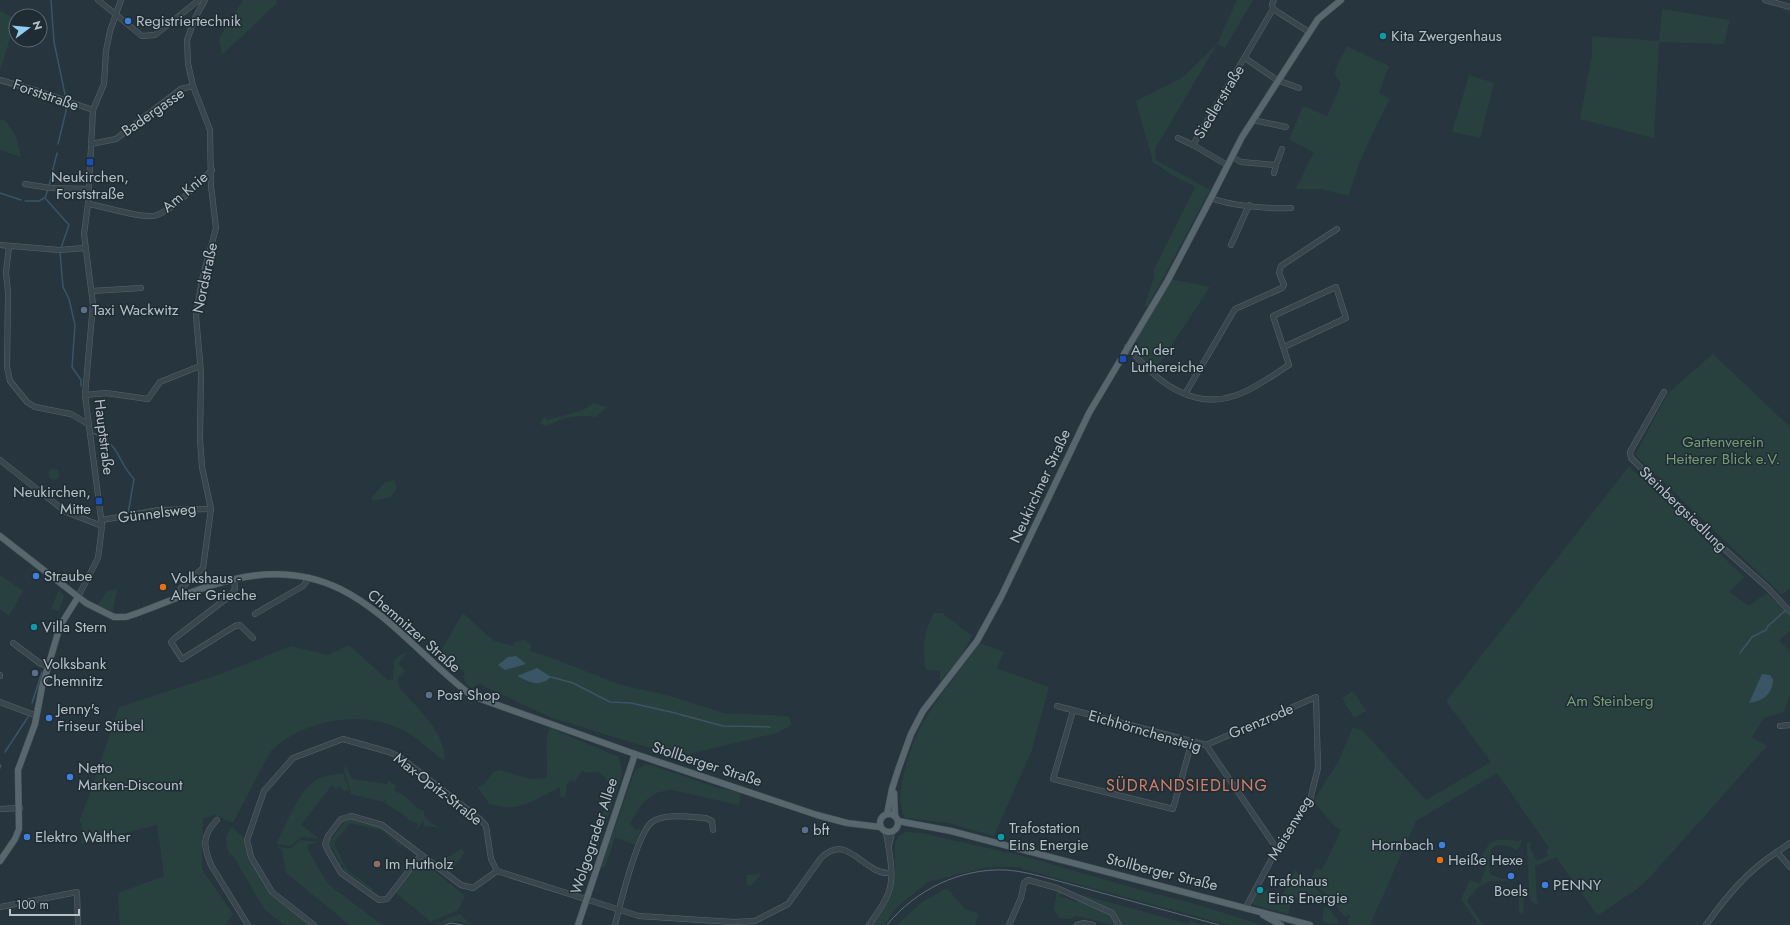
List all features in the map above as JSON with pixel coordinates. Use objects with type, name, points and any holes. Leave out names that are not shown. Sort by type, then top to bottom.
[{"type":"main road","name":"Neukirchner Straße","points":[[887,814],[894,784],[911,734],[923,711],[977,641],[1004,590],[1089,412],[1168,280],[1227,165],[1277,80],[1318,19],[1341,0]]},
{"type":"main road","points":[[0,536],[78,597]]},
{"type":"main road","name":"Chemnitzer Straße","points":[[78,597],[100,611],[119,618],[133,615],[174,598],[234,579],[278,574],[309,578],[337,586],[369,607],[406,638],[450,680],[472,696],[551,723]]},
{"type":"main road","name":"Hauptstraße","points":[[0,861],[17,834],[20,824],[18,770],[37,716],[42,687],[60,626],[78,597]]},
{"type":"main road","name":"Stollberger Straße","points":[[551,723],[635,754],[816,815],[856,824],[880,827]]},
{"type":"main road","name":"Wolgograder Allee","points":[[578,925],[635,754]]},
{"type":"main road","name":"Neukirchner Straße","points":[[892,831],[896,818],[894,784]]},
{"type":"main road","points":[[887,814],[881,818],[880,827],[892,831]]},
{"type":"main road","name":"Stollberger Straße","points":[[887,814],[929,827],[951,831],[1310,925]]},
{"type":"main road","name":"Stollberger Straße","points":[[856,824],[881,818]]},
{"type":"main road","name":"Stollberger Straße","points":[[892,831],[929,827]]},
{"type":"main road","name":"Stollberger Straße","points":[[1248,908],[1281,925]]},
{"type":"street","points":[[98,0],[142,36],[150,36],[198,0]]},
{"type":"street","name":"Hauptstraße","points":[[78,597],[98,558],[102,523],[85,395],[90,355],[92,291],[84,234],[88,204],[93,110],[104,84],[106,51],[121,0]]},
{"type":"street","name":"Nordstraße","points":[[174,598],[176,593],[203,568],[211,508],[202,467],[200,439],[200,366],[196,316],[202,280],[216,228],[211,186],[212,170],[210,130],[193,86],[188,64],[187,40],[193,23],[205,0]]},
{"type":"street","points":[[1274,0],[1272,4],[1273,10],[1309,32]]},
{"type":"street","points":[[1765,0],[1790,7]]},
{"type":"street","name":"Siedlerstraße","points":[[1192,145],[1273,10]]},
{"type":"street","name":"Siedlerstraße","points":[[1245,58],[1277,80]]},
{"type":"street","name":"Forststraße","points":[[0,80],[93,110]]},
{"type":"street","points":[[1277,80],[1299,88]]},
{"type":"street","name":"Badergasse","points":[[91,144],[116,139],[180,89],[193,86]]},
{"type":"street","points":[[1253,120],[1286,127]]},
{"type":"street","name":"Siedlerstraße","points":[[1178,138],[1227,165]]},
{"type":"street","points":[[1274,173],[1282,149]]},
{"type":"street","points":[[1232,157],[1241,162],[1276,165]]},
{"type":"street","name":"Am Knie","points":[[88,204],[100,205],[133,213],[158,215],[176,203],[212,170]]},
{"type":"street","points":[[25,184],[89,189]]},
{"type":"street","points":[[1211,198],[1218,201],[1249,205],[1292,208]]},
{"type":"street","points":[[1231,245],[1249,205]]},
{"type":"street","points":[[1185,394],[1235,309],[1282,288],[1284,285],[1279,272],[1281,266],[1336,229]]},
{"type":"street","points":[[0,245],[8,247],[60,250],[85,248]]},
{"type":"street","points":[[8,247],[6,272],[8,293],[7,367],[10,381],[27,402],[35,407],[71,414],[88,424]]},
{"type":"street","points":[[1127,347],[1153,374],[1177,391],[1199,399],[1217,400],[1246,391],[1290,365],[1273,316],[1336,287],[1346,318],[1284,347]]},
{"type":"street","points":[[92,291],[141,288]]},
{"type":"street","points":[[85,395],[106,393],[148,399],[160,382],[200,366]]},
{"type":"street","name":"Steinbergsiedlung","points":[[1664,392],[1630,452],[1631,458],[1788,610]]},
{"type":"street","points":[[0,461],[66,512],[102,523]]},
{"type":"street","name":"Günnelsweg","points":[[102,523],[159,510],[211,508]]},
{"type":"street","points":[[255,614],[303,586],[309,578]]},
{"type":"street","points":[[234,579],[235,589],[231,595],[174,638],[171,642],[182,659],[235,626],[240,625],[253,638]]},
{"type":"street","points":[[13,643],[41,664],[49,667]]},
{"type":"street","name":"Grenzrode","points":[[1206,745],[1316,697]]},
{"type":"street","name":"Meisenweg","points":[[1248,908],[1261,877],[1277,849],[1310,800],[1319,758],[1316,697]]},
{"type":"street","points":[[0,702],[37,716]]},
{"type":"street","name":"Eichhörnchensteig","points":[[1057,706],[1206,745],[1277,849]]},
{"type":"street","points":[[1073,711],[1053,779],[1166,808],[1173,809],[1192,741]]},
{"type":"street","points":[[1780,726],[1790,725]]},
{"type":"street","name":"Max-Opitz-Straße","points":[[314,925],[272,892],[251,857],[247,840],[264,791],[293,758],[343,739],[390,752],[400,757],[480,819],[486,826],[491,859],[497,871]]},
{"type":"street","points":[[0,809],[20,808]]},
{"type":"street","points":[[420,856],[387,898],[379,900],[341,873],[330,857],[325,844],[328,836],[341,819],[351,816],[382,825],[420,856],[461,886],[473,888],[497,871],[639,916],[733,922],[755,921],[788,904],[809,874],[827,852],[836,849],[845,850],[877,871],[890,873]]},
{"type":"street","points":[[615,925],[638,848],[644,832],[652,822],[663,818],[706,818],[712,822],[713,830]]},
{"type":"street","points":[[217,820],[206,833],[205,842],[208,856],[219,878],[248,925]]},
{"type":"street","points":[[869,925],[887,896],[890,886],[889,846],[892,831]]},
{"type":"street","points":[[1706,925],[1748,873],[1790,843]]},
{"type":"street","points":[[1777,852],[1790,867]]},
{"type":"street","points":[[1009,925],[1021,898],[1024,883],[1028,880],[1057,888],[1112,913],[1119,925]]},
{"type":"street","points":[[0,907],[77,892],[78,925]]},
{"type":"street","points":[[1077,925],[1084,923],[1093,925]]},
{"type":"green space","points":[[243,0],[277,0],[276,4],[222,55],[219,38]]},
{"type":"green space","points":[[1237,0],[1253,0],[1225,48],[1217,44]]},
{"type":"green space","points":[[1662,9],[1730,20],[1724,44],[1659,42],[1654,138],[1580,119],[1592,55],[1592,36],[1659,41]]},
{"type":"green space","points":[[0,11],[8,15],[8,45],[0,68]]},
{"type":"green space","points":[[1217,44],[1155,149],[1156,160],[1210,190],[1148,306],[1144,307],[1154,278],[1154,269],[1195,187],[1172,175],[1153,162],[1136,101],[1182,78]]},
{"type":"green space","points":[[1347,46],[1389,66],[1379,93],[1390,99],[1372,134],[1349,196],[1321,189],[1296,189],[1314,152],[1289,140],[1303,106],[1327,116],[1341,84],[1334,73]]},
{"type":"green space","points":[[1469,75],[1494,83],[1480,138],[1452,132]]},
{"type":"green space","points":[[0,119],[6,121],[16,136],[21,157],[0,150]]},
{"type":"green space","points":[[1170,279],[1210,287],[1154,372],[1131,347]]},
{"type":"green space","name":"Gartenverein Heiterer Blick e.V.","points":[[1713,354],[1790,427],[1790,588],[1782,595],[1635,455],[1668,393]]},
{"type":"green space","points":[[594,403],[607,407],[596,417],[570,417],[557,421],[546,427],[540,423],[544,417],[548,420],[583,410]]},
{"type":"green space","name":"Am Steinberg","points":[[1629,466],[1744,577],[1729,592],[1749,606],[1767,593],[1790,617],[1790,630],[1779,641],[1790,651],[1790,695],[1784,712],[1764,718],[1752,737],[1767,746],[1650,877],[1637,889],[1600,914],[1597,915],[1556,857],[1535,866],[1537,903],[1543,904],[1536,904],[1531,901],[1529,897],[1527,843],[1530,842],[1532,844],[1529,846],[1537,861],[1548,856],[1546,851],[1549,848],[1497,773],[1416,821],[1370,925],[1349,925],[1349,914],[1346,917],[1344,916],[1328,896],[1310,881],[1316,868],[1322,870],[1341,830],[1333,825],[1313,801],[1338,762],[1353,727],[1363,731],[1426,800],[1491,762],[1446,701]]},
{"type":"green space","points":[[54,468],[58,470],[60,474],[58,478],[54,480],[50,478],[48,474],[50,470]]},
{"type":"green space","points":[[394,480],[397,488],[391,497],[372,501],[372,497],[385,482]]},
{"type":"green space","points":[[0,575],[23,591],[9,616],[0,610]]},
{"type":"green space","points":[[115,588],[117,590],[113,611],[98,605],[107,591],[114,590]]},
{"type":"green space","points":[[59,589],[64,596],[59,611],[51,609]]},
{"type":"green space","points":[[463,613],[494,641],[513,646],[515,642],[525,639],[531,645],[530,651],[555,659],[621,685],[667,695],[724,713],[787,716],[790,718],[792,725],[777,733],[693,753],[683,758],[552,718],[479,684],[471,688],[466,684],[463,676],[465,673],[440,652]]},
{"type":"green space","points":[[934,613],[942,613],[972,636],[960,658],[940,681],[940,671],[926,670],[924,663],[924,641],[928,626]]},
{"type":"green space","points":[[980,643],[1004,652],[997,668],[1049,687],[1032,750],[994,836],[948,823],[905,818],[900,803],[903,777],[909,756],[924,721],[944,691]]},
{"type":"green space","points":[[349,645],[389,681],[393,679],[394,661],[400,655],[408,652],[398,664],[405,670],[403,675],[398,677],[400,689],[430,722],[441,741],[444,751],[444,761],[405,731],[389,724],[371,720],[353,719],[334,721],[316,725],[299,732],[270,752],[233,823],[215,815],[203,818],[202,869],[233,914],[226,925],[120,925],[118,893],[164,876],[157,825],[81,844],[82,824],[79,821],[119,707],[218,675],[291,646],[328,655]]},
{"type":"green space","points":[[1353,691],[1366,711],[1354,718],[1342,698]]},
{"type":"green space","points":[[550,728],[619,757],[622,770],[620,781],[589,872],[584,870],[608,798],[610,786],[605,777],[598,772],[587,773],[582,771],[575,782],[571,780],[567,784],[566,795],[564,798],[560,796],[560,787],[534,801],[509,807],[500,807],[489,804],[477,788],[484,784],[493,772],[500,770],[530,779],[546,778],[546,746]]},
{"type":"green space","points":[[347,765],[347,769],[352,779],[387,784],[388,780],[396,785],[394,790],[406,797],[420,810],[424,811],[427,819],[440,828],[424,826],[423,820],[416,832],[418,823],[408,820],[408,818],[385,803],[385,800],[383,802],[351,794],[344,769]]},
{"type":"green space","points":[[644,765],[651,765],[715,787],[741,793],[739,805],[671,790],[659,792],[648,798],[639,808],[630,824],[635,829],[641,830],[635,845],[615,837],[605,868],[601,867],[635,770]]},
{"type":"green space","points":[[343,773],[349,790],[346,790],[345,792],[339,786],[336,789],[332,785],[301,825],[319,839],[302,837],[290,846],[276,844],[293,808],[304,791],[318,779]]},
{"type":"green space","points":[[345,818],[355,818],[354,820],[371,825],[372,822],[383,828],[382,830],[401,845],[403,843],[401,847],[380,830],[350,823],[335,841],[335,846],[347,870],[373,889],[372,891],[349,873],[347,874],[342,870],[345,867],[342,864],[339,866],[337,864],[340,862],[332,848],[329,849],[328,845],[330,836],[332,838],[344,823],[342,821]]},
{"type":"green space","points":[[232,827],[245,839],[248,858],[273,896],[311,925],[284,925],[264,909],[232,854],[230,855],[228,851],[226,840],[229,830]]},
{"type":"green space","points":[[905,832],[923,833],[1027,857],[1130,887],[1199,905],[1262,925],[1228,925],[1022,869],[1023,867],[988,867],[928,882],[896,908],[884,925],[870,925],[891,894],[895,870],[895,844],[899,836]]},
{"type":"green space","points":[[1520,838],[1522,841],[1518,850],[1501,845],[1491,849],[1489,863],[1490,874],[1502,879],[1516,879],[1516,881],[1488,882],[1483,884],[1473,893],[1467,901],[1483,925],[1479,925],[1461,899],[1470,880],[1480,884],[1487,863],[1481,859],[1488,846],[1495,841],[1519,841]]},
{"type":"green space","points":[[300,840],[319,842],[308,845],[308,850],[328,884],[382,925],[350,925],[286,873],[282,851],[278,847],[291,848]]},
{"type":"green space","points":[[463,848],[464,854],[453,868],[446,858]]},
{"type":"green space","points":[[421,860],[465,896],[458,910],[431,922],[395,892]]},
{"type":"green space","points":[[1295,870],[1325,897],[1322,898],[1300,891],[1298,898],[1293,896],[1288,914],[1251,904],[1259,887],[1281,897]]},
{"type":"green space","points":[[761,874],[752,885],[747,886],[746,875]]},
{"type":"green space","points":[[1519,886],[1522,886],[1523,889],[1524,912],[1522,915],[1519,912]]},
{"type":"green space","points":[[947,888],[965,909],[979,914],[975,925],[897,925],[922,902]]},
{"type":"green space","points":[[1057,890],[1062,892],[1060,896],[1077,902],[1079,894],[1189,924],[1190,921],[1205,925],[1114,925],[1076,916],[1071,919],[1059,918],[1054,909]]},
{"type":"green space","points":[[1327,907],[1338,920],[1337,924],[1330,924],[1322,921],[1324,908]]},
{"type":"green space","points":[[460,914],[471,925],[457,921],[436,925],[448,918]]},
{"type":"water","points":[[516,656],[526,664],[505,670],[498,665],[508,657]]},
{"type":"water","points":[[537,668],[551,677],[542,682],[534,683],[517,676]]},
{"type":"water","points":[[1762,674],[1770,675],[1773,679],[1771,689],[1766,696],[1759,701],[1749,703]]},
{"type":"waterway","points":[[51,0],[54,42],[66,99]]},
{"type":"waterway","points":[[58,144],[66,111],[66,102]]},
{"type":"waterway","points":[[49,186],[57,153]]},
{"type":"waterway","points":[[48,189],[45,198],[69,225],[61,248]]},
{"type":"waterway","points":[[0,193],[21,200]]},
{"type":"waterway","points":[[25,201],[39,201],[44,198]]},
{"type":"waterway","points":[[60,252],[63,287],[69,299],[75,325],[72,367],[81,380],[81,386]]},
{"type":"waterway","points":[[93,433],[114,448],[124,466],[134,479],[128,514]]},
{"type":"waterway","points":[[1740,653],[1752,637],[1766,630],[1768,626],[1786,610]]},
{"type":"waterway","points":[[32,703],[42,672]]},
{"type":"waterway","points":[[551,677],[573,683],[610,702],[631,703],[723,726],[770,727]]},
{"type":"waterway","points":[[5,752],[28,717]]},
{"type":"tram line","points":[[887,925],[911,901],[925,892],[956,877],[989,870],[1006,870],[1040,876],[1219,925]]},
{"type":"tram line","points":[[445,925],[451,923],[463,925]]},
{"type":"place","name":"Registriertechnik","points":[[128,21]]},
{"type":"place","name":"Kita Zwergenhaus","points":[[1383,36]]},
{"type":"place","name":"Neukirchen, Forststraße","points":[[90,162]]},
{"type":"place","name":"Taxi Wackwitz","points":[[84,310]]},
{"type":"place","name":"An der Luthereiche","points":[[1123,359]]},
{"type":"place","name":"Neukirchen, Mitte","points":[[99,501]]},
{"type":"place","name":"Straube","points":[[36,576]]},
{"type":"place","name":"Volkshaus - Alter Grieche","points":[[163,587]]},
{"type":"place","name":"Villa Stern","points":[[34,627]]},
{"type":"place","name":"Volksbank Chemnitz","points":[[35,673]]},
{"type":"place","name":"Post Shop","points":[[429,695]]},
{"type":"place","name":"Jenny's Friseur Stübel","points":[[49,718]]},
{"type":"place","name":"Netto Marken-Discount","points":[[70,777]]},
{"type":"place","name":"bft","points":[[805,830]]},
{"type":"place","name":"Elektro Walther","points":[[27,837]]},
{"type":"place","name":"Trafostation Eins Energie","points":[[1001,837]]},
{"type":"place","name":"Hornbach","points":[[1442,845]]},
{"type":"place","name":"Heiße Hexe","points":[[1440,860]]},
{"type":"place","name":"Im Hutholz","points":[[377,864]]},
{"type":"place","name":"Boels","points":[[1511,876]]},
{"type":"place","name":"PENNY","points":[[1545,885]]},
{"type":"place","name":"Trafohaus Eins Energie","points":[[1260,890]]},
{"type":"district","name":"SÜDRANDSIEDLUNG","points":[[1187,785]]}]
